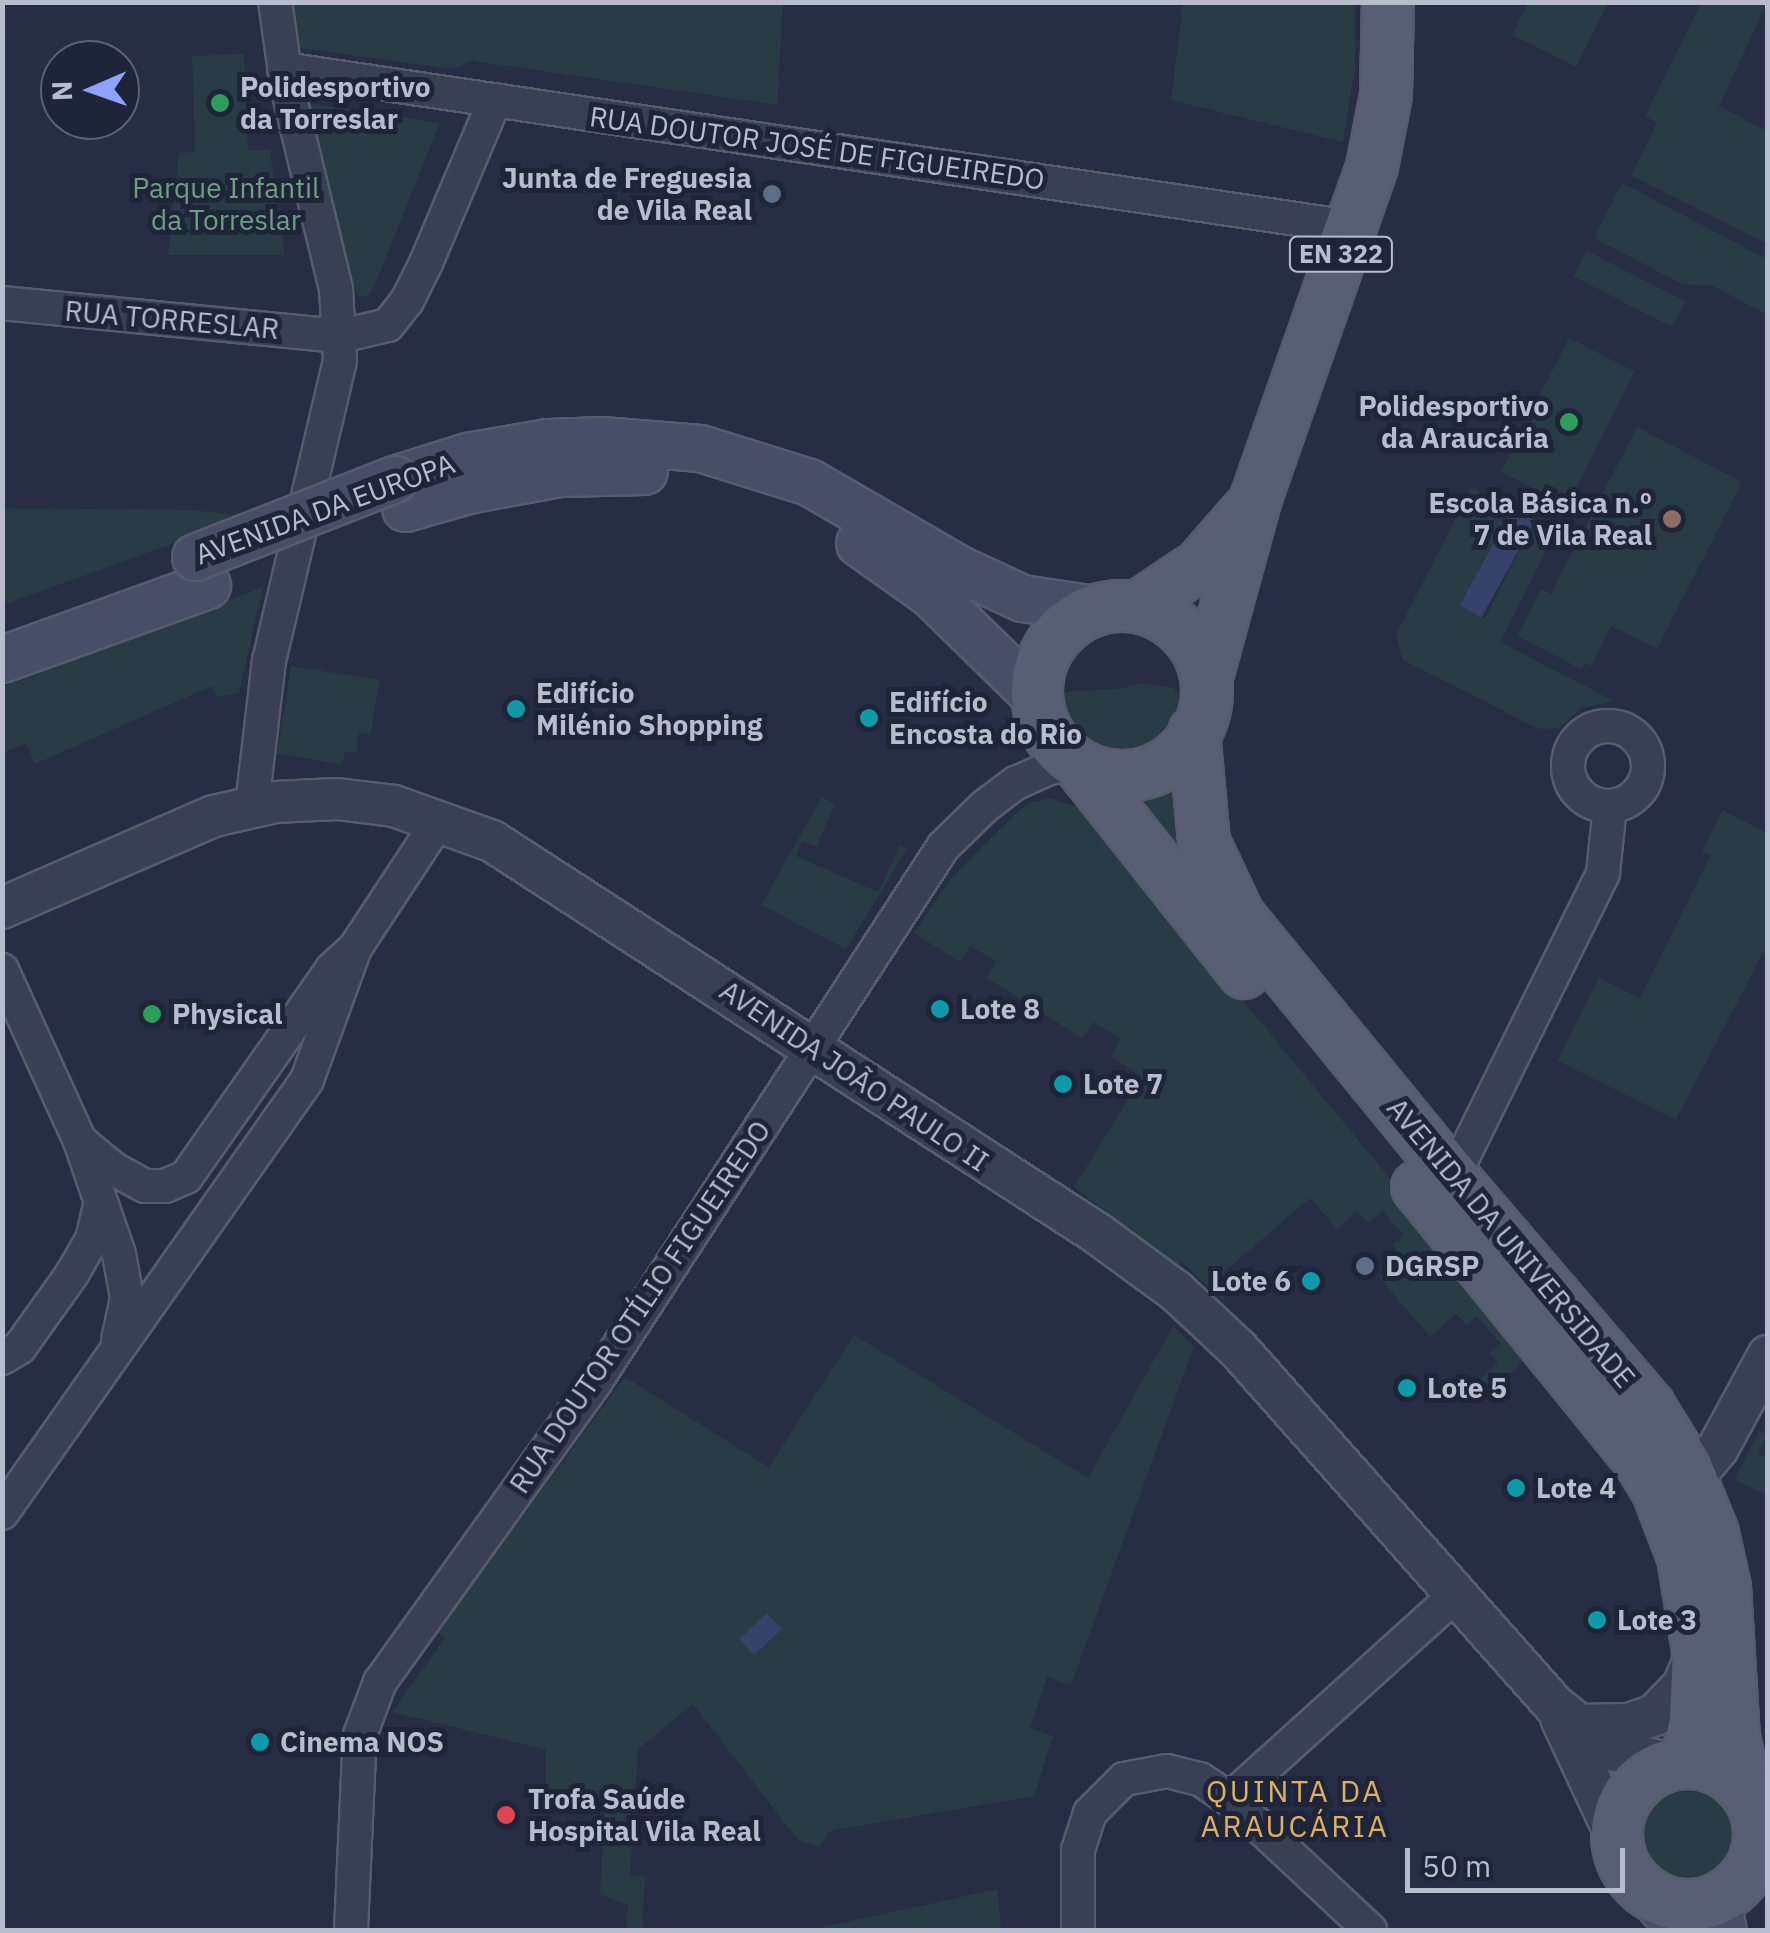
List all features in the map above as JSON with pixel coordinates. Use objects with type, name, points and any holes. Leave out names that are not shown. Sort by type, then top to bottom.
[{"type":"main road","name":"EN 322","points":[[1194,732],[1208,696],[1207,677],[1256,498],[1372,167],[1384,111],[1388,2]]},
{"type":"main road","name":"AVENIDA DA EUROPA","points":[[2,659],[201,571],[400,493],[468,456],[548,442],[602,440],[700,448],[809,482],[959,569],[1022,598],[1120,608]]},
{"type":"main road","name":"AVENIDA DA EUROPA","points":[[400,493],[610,470],[702,478],[752,492],[838,530],[906,574],[1035,696]]},
{"type":"main road","name":"EN 322","points":[[1035,696],[1044,656],[1060,636],[1120,608],[1217,549],[1256,498]]},
{"type":"main road","name":"AVENIDA DA EUROPA","points":[[2,626],[201,571]]},
{"type":"main road","points":[[1120,608],[1164,614],[1185,630],[1200,652],[1207,677]]},
{"type":"main road","points":[[1035,696],[1048,736],[1078,766],[1103,775],[1155,767],[1194,732]]},
{"type":"main road","name":"AVENIDA DA UNIVERSIDADE","points":[[1194,732],[1204,842],[1239,916],[1648,1406],[1692,1479],[1713,1532],[1724,1587],[1734,1738],[1757,1816]]},
{"type":"main road","name":"AVENIDA DA UNIVERSIDADE","points":[[1078,766],[1639,1460],[1676,1535],[1698,1650],[1695,1722],[1679,1763]]},
{"type":"main road","points":[[1679,1763],[1712,1766],[1757,1816],[1755,1859],[1712,1910],[1623,1864],[1616,1836],[1621,1809],[1636,1784],[1679,1763]]},
{"type":"street","points":[[252,805],[264,682],[334,401],[341,336],[336,289],[284,69],[276,2]]},
{"type":"street","name":"RUA DOUTOR JOSÉ DE FIGUEIREDO","points":[[284,69],[1350,227]]},
{"type":"street","points":[[341,336],[376,330],[398,316],[426,263],[495,100]]},
{"type":"street","name":"RUA TORRESLAR","points":[[2,303],[341,336]]},
{"type":"street","name":"RUA DOUTOR OTÍLIO FIGUEIREDO","points":[[352,1930],[358,1754],[371,1698],[596,1380],[813,1049],[898,910],[952,837],[1016,783],[1078,766]]},
{"type":"street","name":"AVENIDA JOÃO PAULO II","points":[[2,908],[197,823],[252,805],[354,800],[440,819],[492,841],[1098,1234],[1176,1291],[1222,1333],[1566,1715]]},
{"type":"street","points":[[1453,1177],[1603,873],[1610,806]]},
{"type":"street","points":[[2,1512],[307,1080],[355,948],[440,819]]},
{"type":"street","points":[[80,1141],[114,1169],[145,1186],[165,1186],[186,1177],[332,969],[355,948]]},
{"type":"street","points":[[2,970],[80,1141],[126,1282],[126,1315],[111,1358]]},
{"type":"street","points":[[2,1358],[20,1347],[78,1266],[92,1240],[100,1206]]},
{"type":"street","points":[[1692,1479],[1718,1448],[1765,1358]]},
{"type":"street","points":[[1230,1799],[1456,1595]]},
{"type":"street","points":[[1566,1715],[1629,1724],[1654,1715],[1683,1686],[1698,1650]]},
{"type":"street","points":[[1566,1715],[1623,1755],[1679,1763]]},
{"type":"street","points":[[1566,1715],[1616,1836]]},
{"type":"street","points":[[1078,1930],[1077,1867],[1083,1830],[1108,1790],[1143,1773],[1189,1775],[1230,1799],[1370,1930]]},
{"type":"green space","points":[[1528,2],[1608,3],[1576,67],[1512,35]]},
{"type":"green space","points":[[288,3],[783,3],[777,105],[473,61],[451,69],[293,47]]},
{"type":"green space","points":[[1183,3],[1355,3],[1355,70],[1343,142],[1171,100]]},
{"type":"green space","points":[[1701,3],[1767,3],[1719,106],[1767,131],[1767,244],[1631,175],[1657,123],[1645,116]]},
{"type":"green space","name":"Parque Infantil da Torreslar","points":[[244,54],[248,150],[270,150],[285,255],[168,255],[179,153],[195,152],[192,56]]},
{"type":"green space","points":[[306,103],[440,123],[374,287],[366,296],[359,297],[355,290]]},
{"type":"green space","points":[[1622,183],[1767,259],[1767,315],[1713,286],[1682,284],[1594,238]]},
{"type":"green space","points":[[1587,251],[1685,301],[1672,327],[1574,277]]},
{"type":"green space","name":"Polidesportivo da Araucária","points":[[1569,338],[1635,372],[1567,505],[1501,472]]},
{"type":"green space","points":[[1637,427],[1742,482],[1657,649],[1611,626],[1591,666],[1585,663],[1581,669],[1517,636],[1541,589],[1551,594]]},
{"type":"green space","points":[[1471,488],[1513,509],[1463,607],[1485,618],[1535,521],[1556,531],[1500,642],[1614,701],[1582,708],[1559,728],[1539,729],[1403,660],[1396,635]]},
{"type":"green space","points":[[2,508],[191,510],[249,516],[3,605]]},
{"type":"green space","points":[[263,587],[239,693],[218,697],[212,686],[35,764],[26,743],[3,753],[3,687]]},
{"type":"green space","points":[[291,666],[379,680],[371,735],[359,733],[356,753],[345,751],[342,764],[277,754]]},
{"type":"green space","points":[[1142,683],[1174,688],[1183,707],[1174,729],[1155,747],[1141,754],[1112,757],[1087,748],[1065,727],[1055,692],[1118,689]]},
{"type":"green space","points":[[1180,785],[1194,870],[1138,799]]},
{"type":"green space","points":[[822,797],[835,804],[816,847],[802,841],[796,856],[878,892],[900,845],[907,849],[846,949],[761,905]]},
{"type":"green space","points":[[1050,798],[1084,809],[1534,1352],[1485,1395],[1475,1384],[1498,1363],[1490,1353],[1501,1344],[1477,1317],[1466,1325],[1456,1314],[1430,1337],[1379,1277],[1402,1257],[1392,1245],[1403,1235],[1383,1211],[1368,1223],[1357,1211],[1337,1229],[1310,1198],[1224,1272],[1224,1302],[1181,1261],[1179,1269],[1074,1187],[1142,1077],[1111,1056],[1121,1039],[1093,1022],[1082,1038],[987,978],[997,962],[970,946],[960,962],[914,933],[951,878],[1015,814],[1029,803]]},
{"type":"green space","points":[[1722,810],[1767,833],[1767,945],[1676,1120],[1558,1061],[1599,978],[1640,998],[1710,856],[1702,851]]},
{"type":"green space","points":[[1173,1326],[1194,1346],[1071,1685],[1047,1677],[1030,1728],[1053,1736],[1034,1796],[830,1831],[819,1847],[798,1840],[693,1704],[638,1749],[630,1876],[645,1877],[642,1930],[626,1930],[628,1906],[600,1894],[605,1798],[546,1795],[546,1750],[392,1712],[445,1638],[437,1633],[625,1377],[769,1467],[854,1335],[1088,1478]]},
{"type":"green space","points":[[1759,1431],[1767,1435],[1758,1454],[1767,1459],[1767,1495],[1734,1480]]},
{"type":"green space","points":[[1687,1782],[1719,1792],[1738,1819],[1741,1836],[1729,1867],[1717,1878],[1685,1887],[1653,1873],[1636,1842],[1636,1825],[1654,1794]]},
{"type":"green space","points":[[998,1889],[1001,1930],[809,1930],[823,1927]]},
{"type":"water","points":[[1513,509],[1535,521],[1482,617],[1460,605]]},
{"type":"water","points":[[767,1613],[782,1629],[754,1655],[739,1639]]},
{"type":"place","name":"Polidesportivo da Torreslar","points":[[220,103]]},
{"type":"place","name":"Junta de Freguesia de Vila Real","points":[[772,194]]},
{"type":"place","name":"Polidesportivo da Araucária","points":[[1569,422]]},
{"type":"place","name":"Escola Básica n.º 7 de Vila Real","points":[[1672,519]]},
{"type":"place","name":"Edifício Milénio Shopping","points":[[516,709]]},
{"type":"place","name":"Edifício Encosta do Rio","points":[[869,718]]},
{"type":"place","name":"Lote 8","points":[[940,1009]]},
{"type":"place","name":"Physical","points":[[152,1014]]},
{"type":"place","name":"Lote 7","points":[[1063,1084]]},
{"type":"place","name":"DGRSP","points":[[1365,1266]]},
{"type":"place","name":"Lote 6","points":[[1311,1281]]},
{"type":"place","name":"Lote 5","points":[[1407,1388]]},
{"type":"place","name":"Lote 4","points":[[1516,1488]]},
{"type":"place","name":"Lote 3","points":[[1597,1620]]},
{"type":"place","name":"Cinema NOS","points":[[260,1742]]},
{"type":"place","name":"Trofa Saúde Hospital Vila Real","points":[[506,1815]]},
{"type":"district","name":"QUINTA DA ARAUCÁRIA","points":[[1295,1808]]}]
